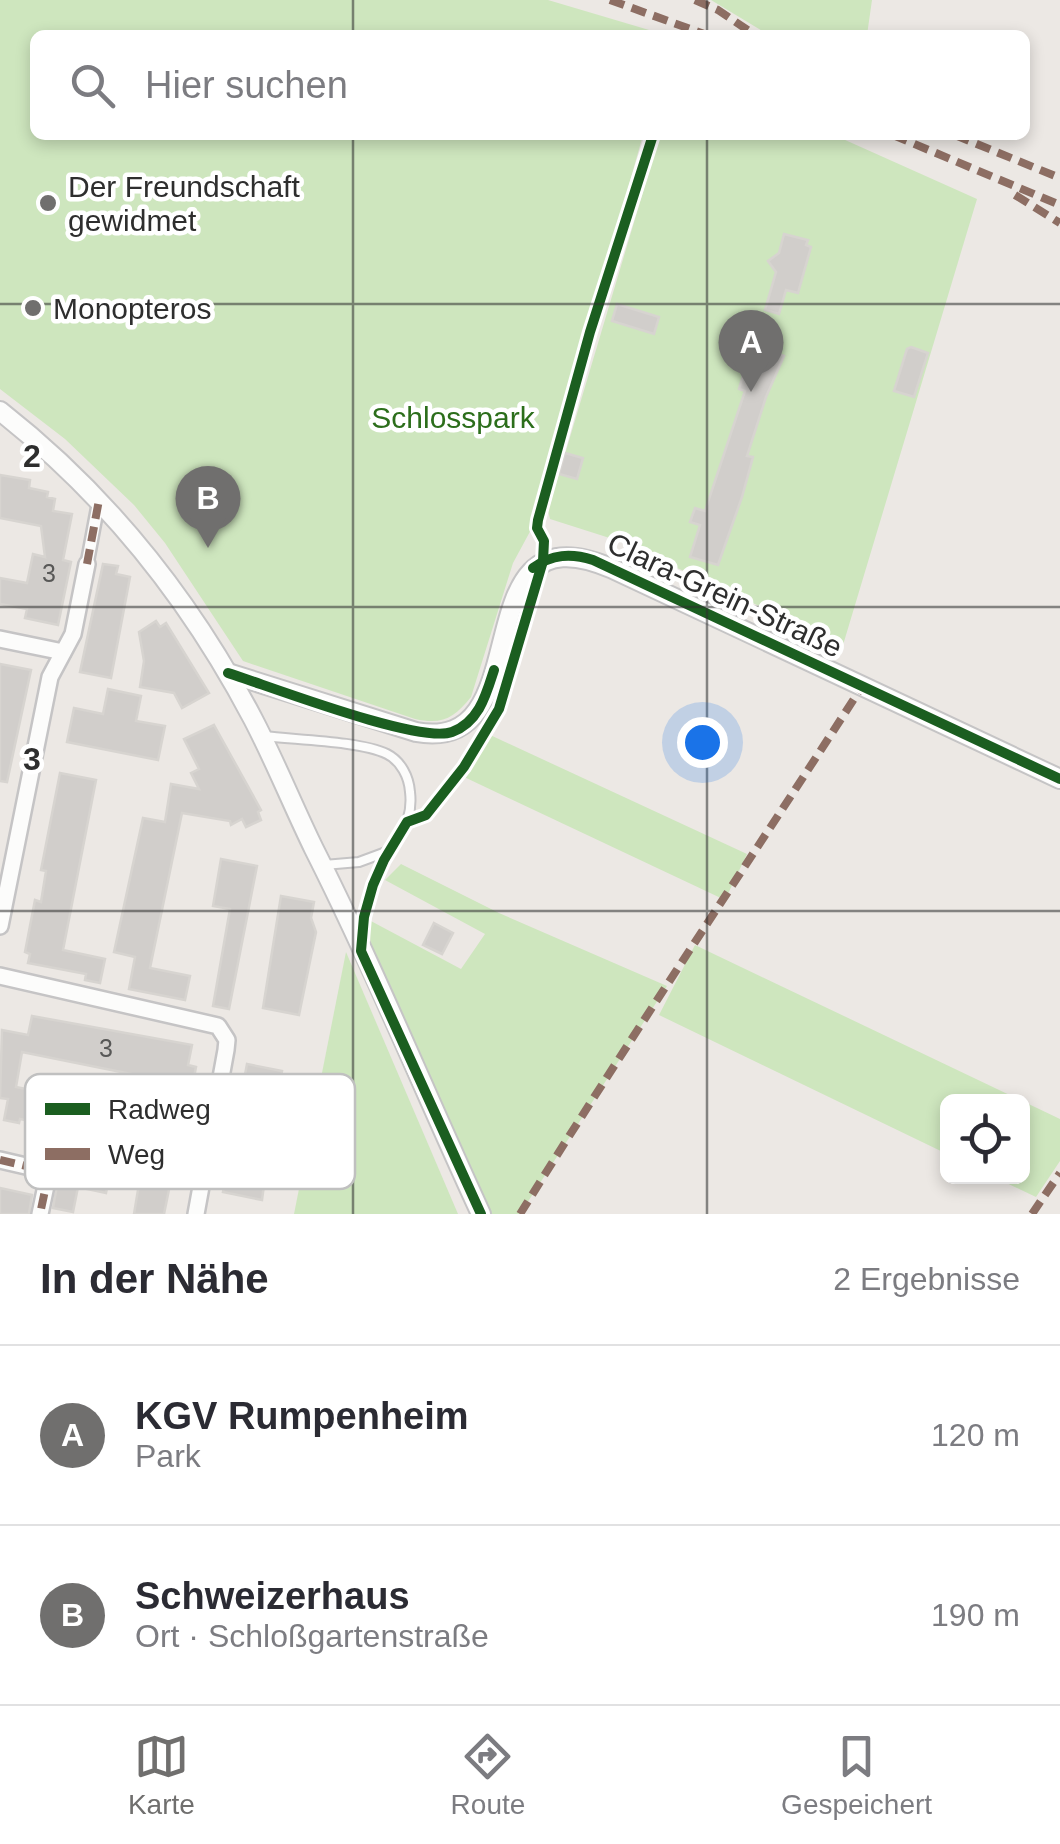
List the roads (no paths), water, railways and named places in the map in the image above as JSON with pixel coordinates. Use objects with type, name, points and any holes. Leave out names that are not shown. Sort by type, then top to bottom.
[{"type":"street","points":[[0,412],[44,447],[99,500],[163,574],[228,673],[324,865],[481,1214]]},
{"type":"street","points":[[0,926],[50,677],[73,634],[99,500]]},
{"type":"street","name":"Clara-Grein-Straße","points":[[228,673],[416,732],[455,731],[469,722],[484,699],[514,604],[530,570],[550,558],[572,555],[614,569],[1060,779]]},
{"type":"street","points":[[0,639],[63,652]]},
{"type":"street","points":[[0,976],[208,1022],[224,1034],[222,1074]]},
{"type":"street","points":[[0,1160],[25,1166]]},
{"type":"street","points":[[40,1214],[45,1189]]},
{"type":"street","points":[[196,1214],[201,1189]]},
{"type":"lane","points":[[262,736],[372,749],[393,758],[406,774],[410,804],[406,825],[390,850],[365,910],[362,951]]},
{"type":"lane","points":[[324,865],[366,861],[390,850]]},
{"type":"place","name":"Der Freundschaft gewidmet","points":[[48,203]]},
{"type":"place","name":"Monopteros","points":[[33,308]]},
{"type":"place","name":"KGV Rumpenheim","points":[[751,392]]},
{"type":"place","name":"Schweizerhaus","points":[[208,548]]},
{"type":"park label","name":"Schlosspark","points":[[453,417]]}]
